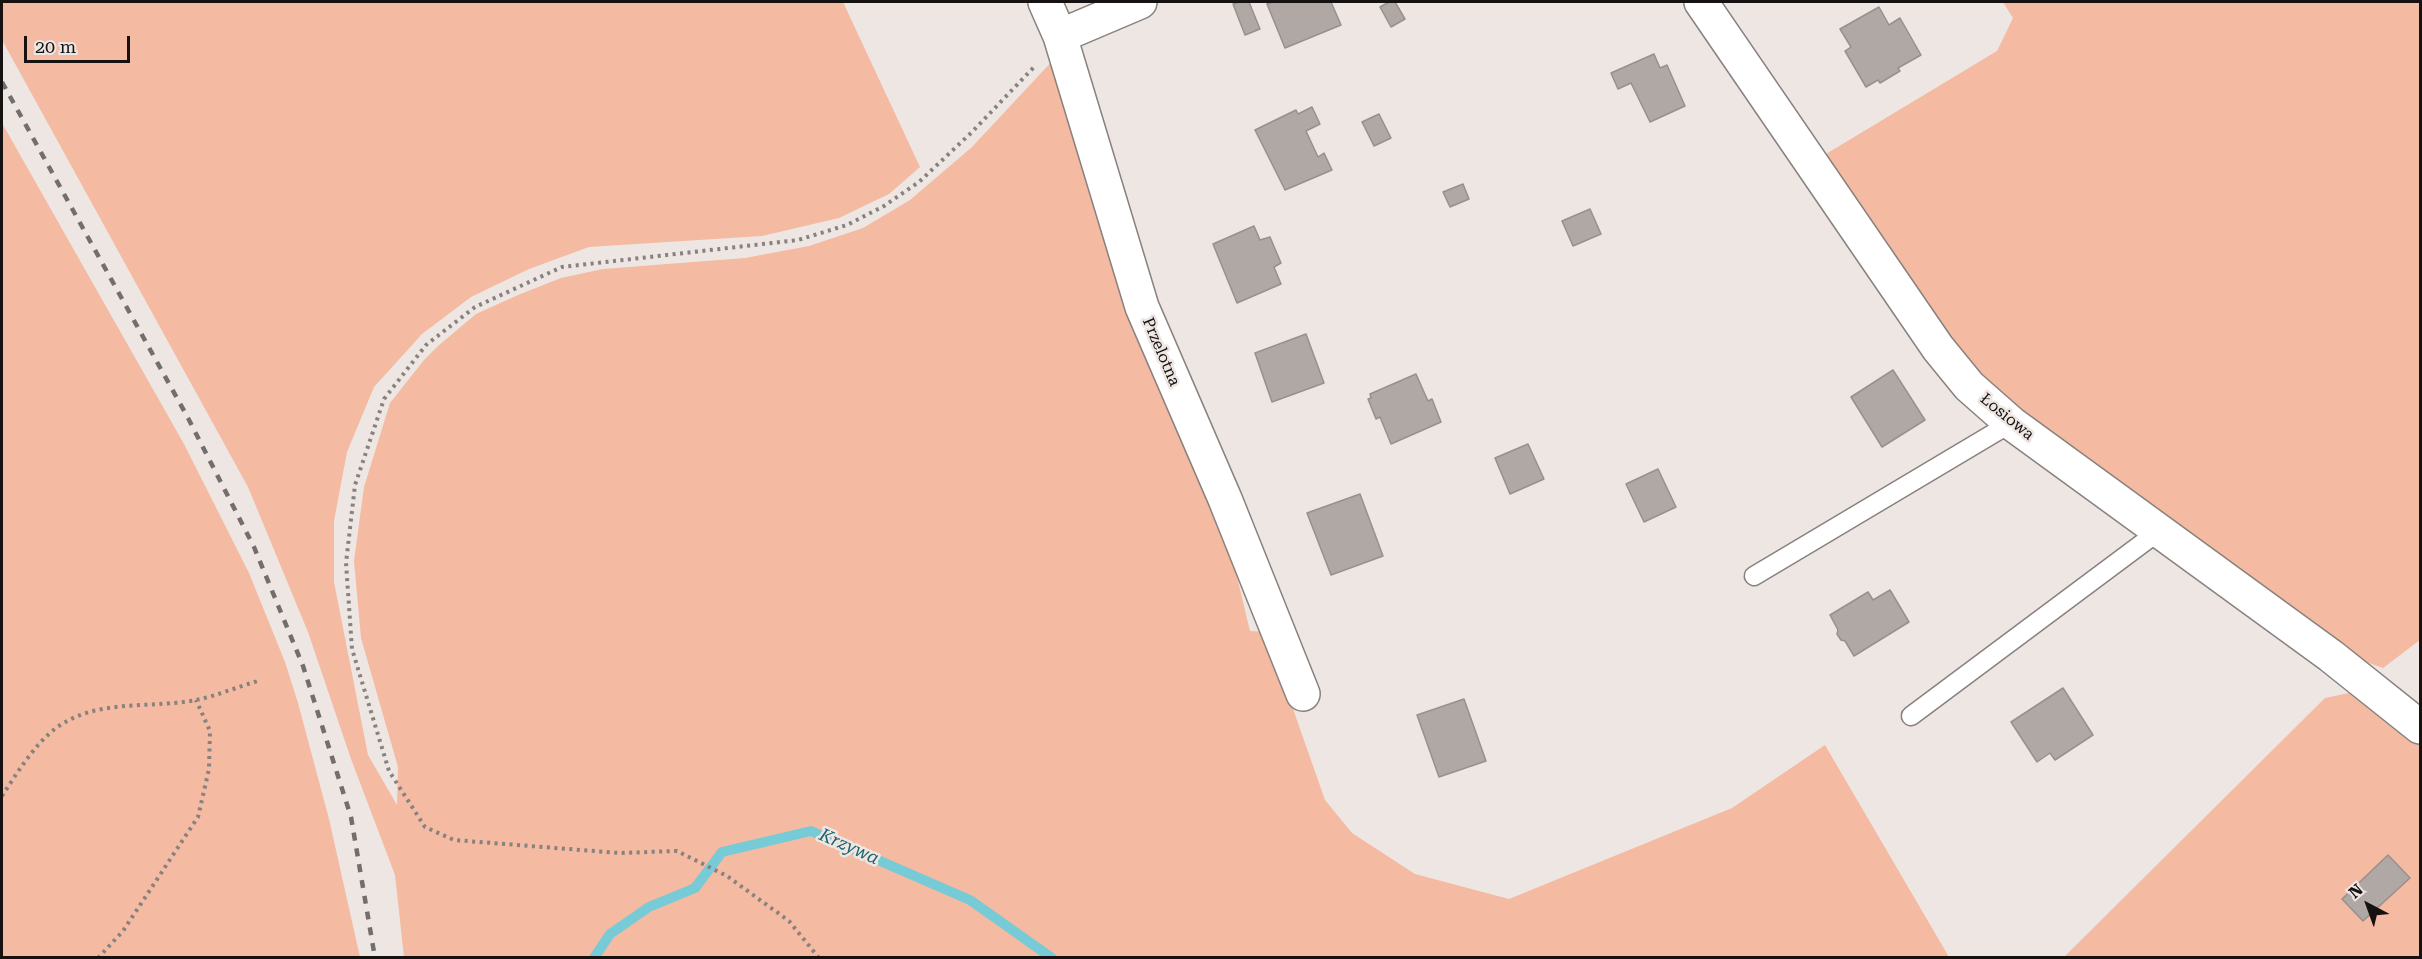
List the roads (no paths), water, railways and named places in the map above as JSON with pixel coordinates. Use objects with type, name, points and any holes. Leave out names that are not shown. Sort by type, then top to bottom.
[{"type":"street","name":"Przelotna","points":[[1045,2],[1060,36],[1142,307],[1225,499],[1303,694]]},
{"type":"street","points":[[1060,36],[1140,2]]},
{"type":"street","name":"Łosiowa","points":[[1701,2],[1938,348],[1969,386],[2011,423],[2331,656],[2421,727]]},
{"type":"lane","points":[[1754,576],[2011,423]]},
{"type":"lane","points":[[1911,716],[2159,531]]},
{"type":"waterway","name":"Krzywa","points":[[594,958],[610,934],[649,907],[695,888],[722,852],[811,831],[970,900],[1052,958]]},
{"type":"railway","points":[[2,82],[188,418],[254,547],[303,666],[351,817],[375,958]]}]
